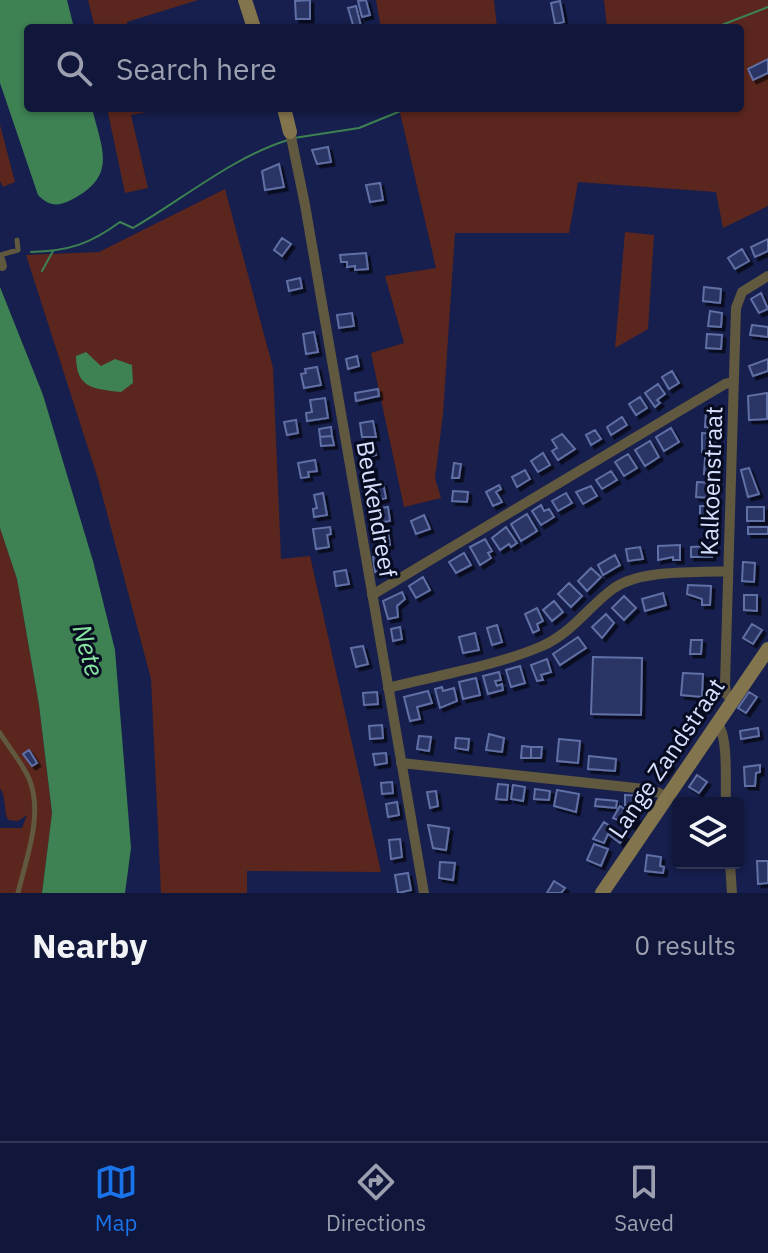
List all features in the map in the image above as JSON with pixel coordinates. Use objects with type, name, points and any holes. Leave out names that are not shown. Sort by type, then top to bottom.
[{"type":"street","points":[[245,0],[253,24]]},
{"type":"street","points":[[285,112],[291,138]]},
{"type":"street","name":"Beukendreef","points":[[291,138],[424,893]]},
{"type":"street","name":"Kalkoenstraat","points":[[733,700],[726,694],[725,684],[737,302],[746,289],[768,276]]},
{"type":"street","points":[[372,595],[725,384],[734,382]]},
{"type":"street","points":[[388,688],[541,646],[562,634],[611,590],[631,580],[728,571]]},
{"type":"street","name":"Lange Zandstraat","points":[[602,893],[768,649]]},
{"type":"street","points":[[717,723],[724,741],[726,797]]},
{"type":"street","points":[[401,763],[636,788],[667,797]]},
{"type":"street","points":[[730,869],[732,893]]},
{"type":"lane","points":[[1,260],[18,250],[17,240]]},
{"type":"lane","points":[[0,733],[29,779],[34,801],[31,837],[18,893]]},
{"type":"shaded area","points":[[88,0],[198,0],[127,24],[94,24]]},
{"type":"shaded area","points":[[376,0],[494,0],[497,24],[380,24]]},
{"type":"shaded area","points":[[604,0],[768,0],[768,206],[723,228],[716,192],[578,182],[569,233],[455,233],[443,414],[435,478],[441,498],[404,507],[371,353],[404,343],[385,276],[436,268],[400,112],[744,112],[744,24],[607,24]]},
{"type":"shaded area","points":[[108,112],[147,112],[131,115],[148,188],[125,193]]},
{"type":"shaded area","points":[[0,125],[15,182],[3,187],[0,181]]},
{"type":"shaded area","points":[[225,189],[273,368],[281,559],[310,556],[381,872],[247,871],[247,893],[161,893],[151,679],[98,479],[26,255],[99,252]]},
{"type":"shaded area","points":[[625,232],[654,235],[648,329],[615,348]]},
{"type":"shaded area","points":[[0,528],[17,579],[39,705],[52,814],[42,893],[0,893],[0,828],[22,828],[27,815],[18,821],[8,820],[0,788]]},
{"type":"water","points":[[0,0],[67,0],[73,24],[24,24],[24,112],[93,112],[103,161],[96,181],[86,191],[61,204],[50,203],[38,195],[0,83]]},
{"type":"water","name":"Nete","points":[[0,287],[43,395],[93,561],[115,650],[131,848],[125,893],[42,893],[52,813],[39,705],[17,579],[0,528]]},
{"type":"water","points":[[86,352],[101,366],[115,359],[132,365],[133,383],[121,392],[88,385],[79,375],[76,356]]},
{"type":"building","points":[[310,0],[310,19],[296,19],[295,1]]},
{"type":"building","points":[[366,0],[370,15],[362,17],[358,1]]},
{"type":"building","points":[[560,1],[564,22],[555,24],[551,3]]},
{"type":"building","points":[[356,6],[360,24],[353,24],[348,8]]},
{"type":"building","points":[[768,59],[768,73],[753,80],[748,69]]},
{"type":"building","points":[[328,147],[331,162],[317,164],[312,150]]},
{"type":"building","points":[[279,164],[284,187],[265,190],[262,171]]},
{"type":"building","points":[[380,183],[383,200],[370,202],[366,185]]},
{"type":"building","points":[[282,238],[291,244],[282,256],[274,250]]},
{"type":"building","points":[[768,239],[768,251],[755,257],[751,247]]},
{"type":"building","points":[[742,249],[749,261],[735,269],[728,258]]},
{"type":"building","points":[[366,253],[368,269],[355,270],[355,266],[347,267],[347,262],[341,262],[340,255]]},
{"type":"building","points":[[300,278],[302,288],[289,291],[287,281]]},
{"type":"building","points":[[704,287],[721,289],[720,303],[703,301]]},
{"type":"building","points":[[761,293],[768,309],[759,313],[751,299]]},
{"type":"building","points":[[710,311],[722,313],[721,327],[708,326]]},
{"type":"building","points":[[352,313],[354,326],[339,328],[337,315]]},
{"type":"building","points":[[752,325],[768,327],[768,337],[750,335]]},
{"type":"building","points":[[314,332],[318,352],[306,354],[303,334]]},
{"type":"building","points":[[707,334],[722,335],[721,349],[706,348]]},
{"type":"building","points":[[357,356],[359,366],[348,369],[346,359]]},
{"type":"building","points":[[768,359],[768,371],[753,376],[749,366]]},
{"type":"building","points":[[317,367],[321,385],[304,388],[301,374],[306,373],[305,369]]},
{"type":"building","points":[[672,371],[679,383],[669,389],[662,377]]},
{"type":"building","points":[[658,384],[665,394],[657,400],[660,403],[655,407],[645,393]]},
{"type":"building","points":[[378,389],[379,396],[356,401],[355,393]]},
{"type":"building","points":[[767,393],[767,419],[749,420],[748,396]]},
{"type":"building","points":[[640,397],[647,408],[636,415],[629,404]]},
{"type":"building","points":[[325,398],[328,418],[307,421],[306,413],[312,412],[310,400]]},
{"type":"building","points":[[706,410],[717,411],[717,428],[705,427]]},
{"type":"building","points":[[622,417],[627,425],[611,435],[607,427]]},
{"type":"building","points":[[296,420],[298,433],[287,435],[284,422]]},
{"type":"building","points":[[373,421],[376,437],[362,437],[360,423]]},
{"type":"building","points":[[331,427],[332,436],[320,437],[319,429]]},
{"type":"building","points":[[671,428],[679,442],[664,451],[656,437]]},
{"type":"building","points":[[595,430],[601,439],[591,445],[586,435]]},
{"type":"building","points":[[702,433],[716,434],[716,452],[702,452]]},
{"type":"building","points":[[562,434],[575,449],[558,460],[552,451],[557,448],[552,440]]},
{"type":"building","points":[[332,436],[334,445],[321,446],[320,437]]},
{"type":"building","points":[[650,441],[659,457],[645,466],[635,450]]},
{"type":"building","points":[[373,444],[376,455],[365,457],[362,447]]},
{"type":"building","points":[[543,453],[550,465],[538,472],[531,461]]},
{"type":"building","points":[[628,454],[637,468],[624,476],[615,462]]},
{"type":"building","points":[[705,458],[718,459],[717,474],[704,474]]},
{"type":"building","points":[[315,460],[317,471],[308,472],[309,477],[301,478],[298,463]]},
{"type":"building","points":[[454,463],[461,464],[459,478],[452,478]]},
{"type":"building","points":[[373,465],[374,475],[363,476],[362,466]]},
{"type":"building","points":[[749,468],[759,494],[748,497],[741,470]]},
{"type":"building","points":[[525,470],[530,479],[517,487],[512,477]]},
{"type":"building","points":[[611,471],[617,480],[602,489],[596,480]]},
{"type":"building","points":[[697,482],[716,483],[714,498],[696,497]]},
{"type":"building","points":[[383,483],[386,498],[375,501],[374,497],[370,498],[368,486]]},
{"type":"building","points":[[499,485],[501,489],[496,492],[502,502],[493,506],[486,492]]},
{"type":"building","points":[[591,486],[597,496],[583,504],[576,492]]},
{"type":"building","points":[[453,491],[468,492],[467,502],[452,501]]},
{"type":"building","points":[[323,493],[327,515],[314,517],[313,509],[317,508],[314,495]]},
{"type":"building","points":[[566,493],[572,503],[558,511],[552,501]]},
{"type":"building","points":[[541,505],[544,511],[549,509],[554,517],[541,525],[532,511]]},
{"type":"building","points":[[700,506],[717,506],[716,524],[700,523]]},
{"type":"building","points":[[388,507],[390,521],[376,523],[374,509]]},
{"type":"building","points":[[747,507],[764,507],[764,521],[747,521]]},
{"type":"building","points":[[527,514],[537,531],[521,541],[511,524]]},
{"type":"building","points":[[424,515],[430,529],[416,534],[411,521]]},
{"type":"building","points":[[330,527],[331,534],[327,535],[329,547],[316,549],[313,529]]},
{"type":"building","points":[[506,527],[517,543],[500,550],[492,538]]},
{"type":"building","points":[[748,527],[768,527],[768,534],[748,534]]},
{"type":"building","points":[[388,531],[390,545],[380,547],[378,532]]},
{"type":"building","points":[[485,539],[492,551],[488,553],[491,558],[480,565],[470,547]]},
{"type":"building","points":[[680,545],[680,560],[673,560],[673,557],[658,560],[658,546]]},
{"type":"building","points":[[712,546],[712,557],[691,557],[691,547]]},
{"type":"building","points":[[640,547],[643,559],[628,561],[626,549]]},
{"type":"building","points":[[464,553],[471,565],[456,573],[449,562]]},
{"type":"building","points":[[387,554],[390,569],[375,572],[373,557]]},
{"type":"building","points":[[615,555],[620,565],[603,575],[598,565]]},
{"type":"building","points":[[743,562],[755,563],[754,582],[742,581]]},
{"type":"building","points":[[591,568],[601,577],[587,591],[578,581]]},
{"type":"building","points":[[346,570],[349,584],[336,586],[334,572]]},
{"type":"building","points":[[423,577],[430,590],[416,598],[409,586]]},
{"type":"building","points":[[569,583],[582,596],[571,607],[558,594]]},
{"type":"building","points":[[688,585],[711,586],[710,605],[702,605],[702,599],[687,594]]},
{"type":"building","points":[[402,592],[405,599],[397,606],[398,617],[388,619],[383,601]]},
{"type":"building","points":[[663,593],[666,605],[645,611],[642,599]]},
{"type":"building","points":[[744,595],[757,595],[757,611],[744,610]]},
{"type":"building","points":[[624,596],[636,608],[624,620],[612,608]]},
{"type":"building","points":[[554,601],[563,612],[552,621],[543,610]]},
{"type":"building","points":[[537,608],[543,621],[537,624],[539,630],[533,633],[525,614]]},
{"type":"building","points":[[606,614],[614,623],[602,638],[592,627]]},
{"type":"building","points":[[752,624],[762,630],[753,644],[743,638]]},
{"type":"building","points":[[497,625],[502,642],[492,645],[487,628]]},
{"type":"building","points":[[400,627],[402,639],[393,641],[391,629]]},
{"type":"building","points":[[475,633],[479,650],[463,653],[459,637]]},
{"type":"building","points":[[578,637],[586,648],[560,665],[553,654]]},
{"type":"building","points":[[691,640],[702,640],[701,654],[690,654]]},
{"type":"building","points":[[363,646],[368,664],[356,667],[351,648]]},
{"type":"building","points":[[593,657],[642,658],[641,715],[591,714]]},
{"type":"building","points":[[547,659],[551,672],[541,675],[543,680],[537,681],[531,665]]},
{"type":"building","points":[[520,666],[525,683],[511,687],[506,670]]},
{"type":"building","points":[[499,672],[501,680],[495,681],[497,686],[502,684],[503,690],[488,694],[483,676]]},
{"type":"building","points":[[683,673],[703,674],[702,697],[681,695]]},
{"type":"building","points":[[476,678],[480,695],[463,699],[459,682]]},
{"type":"building","points":[[442,687],[443,691],[454,688],[457,701],[440,708],[435,689]]},
{"type":"building","points":[[428,691],[432,703],[417,707],[420,719],[410,721],[404,697]]},
{"type":"building","points":[[377,692],[378,704],[364,705],[363,693]]},
{"type":"building","points":[[749,692],[757,697],[746,713],[738,708]]},
{"type":"building","points":[[382,725],[383,738],[370,739],[369,726]]},
{"type":"building","points":[[758,728],[759,736],[741,739],[740,731]]},
{"type":"building","points":[[489,734],[504,738],[502,752],[486,750]]},
{"type":"building","points":[[419,736],[431,737],[429,751],[417,749]]},
{"type":"building","points":[[456,738],[469,739],[468,750],[455,748]]},
{"type":"building","points":[[559,739],[580,741],[578,763],[557,761]]},
{"type":"building","points":[[522,746],[531,747],[531,758],[521,758]]},
{"type":"building","points":[[531,747],[542,747],[541,758],[531,758]]},
{"type":"building","points":[[29,750],[37,763],[32,766],[23,754]]},
{"type":"building","points":[[386,753],[387,763],[375,765],[373,754]]},
{"type":"building","points":[[589,756],[616,759],[615,771],[588,769]]},
{"type":"building","points":[[661,759],[671,765],[664,775],[655,768]]},
{"type":"building","points":[[760,765],[755,786],[745,786],[744,767]]},
{"type":"building","points":[[697,775],[707,782],[699,793],[689,787]]},
{"type":"building","points":[[392,782],[393,793],[382,794],[381,783]]},
{"type":"building","points":[[498,784],[508,785],[507,800],[496,799]]},
{"type":"building","points":[[513,785],[525,787],[523,801],[511,799]]},
{"type":"building","points":[[535,789],[550,791],[549,800],[534,799]]},
{"type":"building","points":[[557,790],[579,794],[576,812],[554,806]]},
{"type":"building","points":[[436,791],[438,806],[430,808],[427,792]]},
{"type":"building","points":[[625,795],[644,796],[643,807],[625,805]]},
{"type":"building","points":[[596,799],[617,801],[616,808],[595,806]]},
{"type":"building","points":[[397,802],[399,815],[388,817],[386,804]]},
{"type":"building","points":[[620,806],[637,818],[632,826],[613,818]]},
{"type":"building","points":[[604,822],[625,836],[620,843],[608,834],[604,843],[593,839]]},
{"type":"building","points":[[428,825],[449,828],[446,850],[433,848]]},
{"type":"building","points":[[400,839],[402,857],[391,859],[389,840]]},
{"type":"building","points":[[594,844],[608,849],[601,866],[587,860]]},
{"type":"building","points":[[647,855],[661,857],[663,873],[645,871]]},
{"type":"building","points":[[757,861],[768,861],[768,883],[758,884]]},
{"type":"building","points":[[440,862],[455,863],[453,880],[439,878]]},
{"type":"building","points":[[408,873],[411,890],[398,893],[395,875]]},
{"type":"building","points":[[554,881],[565,888],[561,893],[547,893]]},
{"type":"waterway","points":[[724,24],[768,7]]},
{"type":"waterway","points":[[294,138],[359,128],[398,112]]},
{"type":"waterway","points":[[31,252],[78,245],[120,222],[133,228],[228,168],[288,140]]},
{"type":"waterway","points":[[42,271],[53,251]]}]
